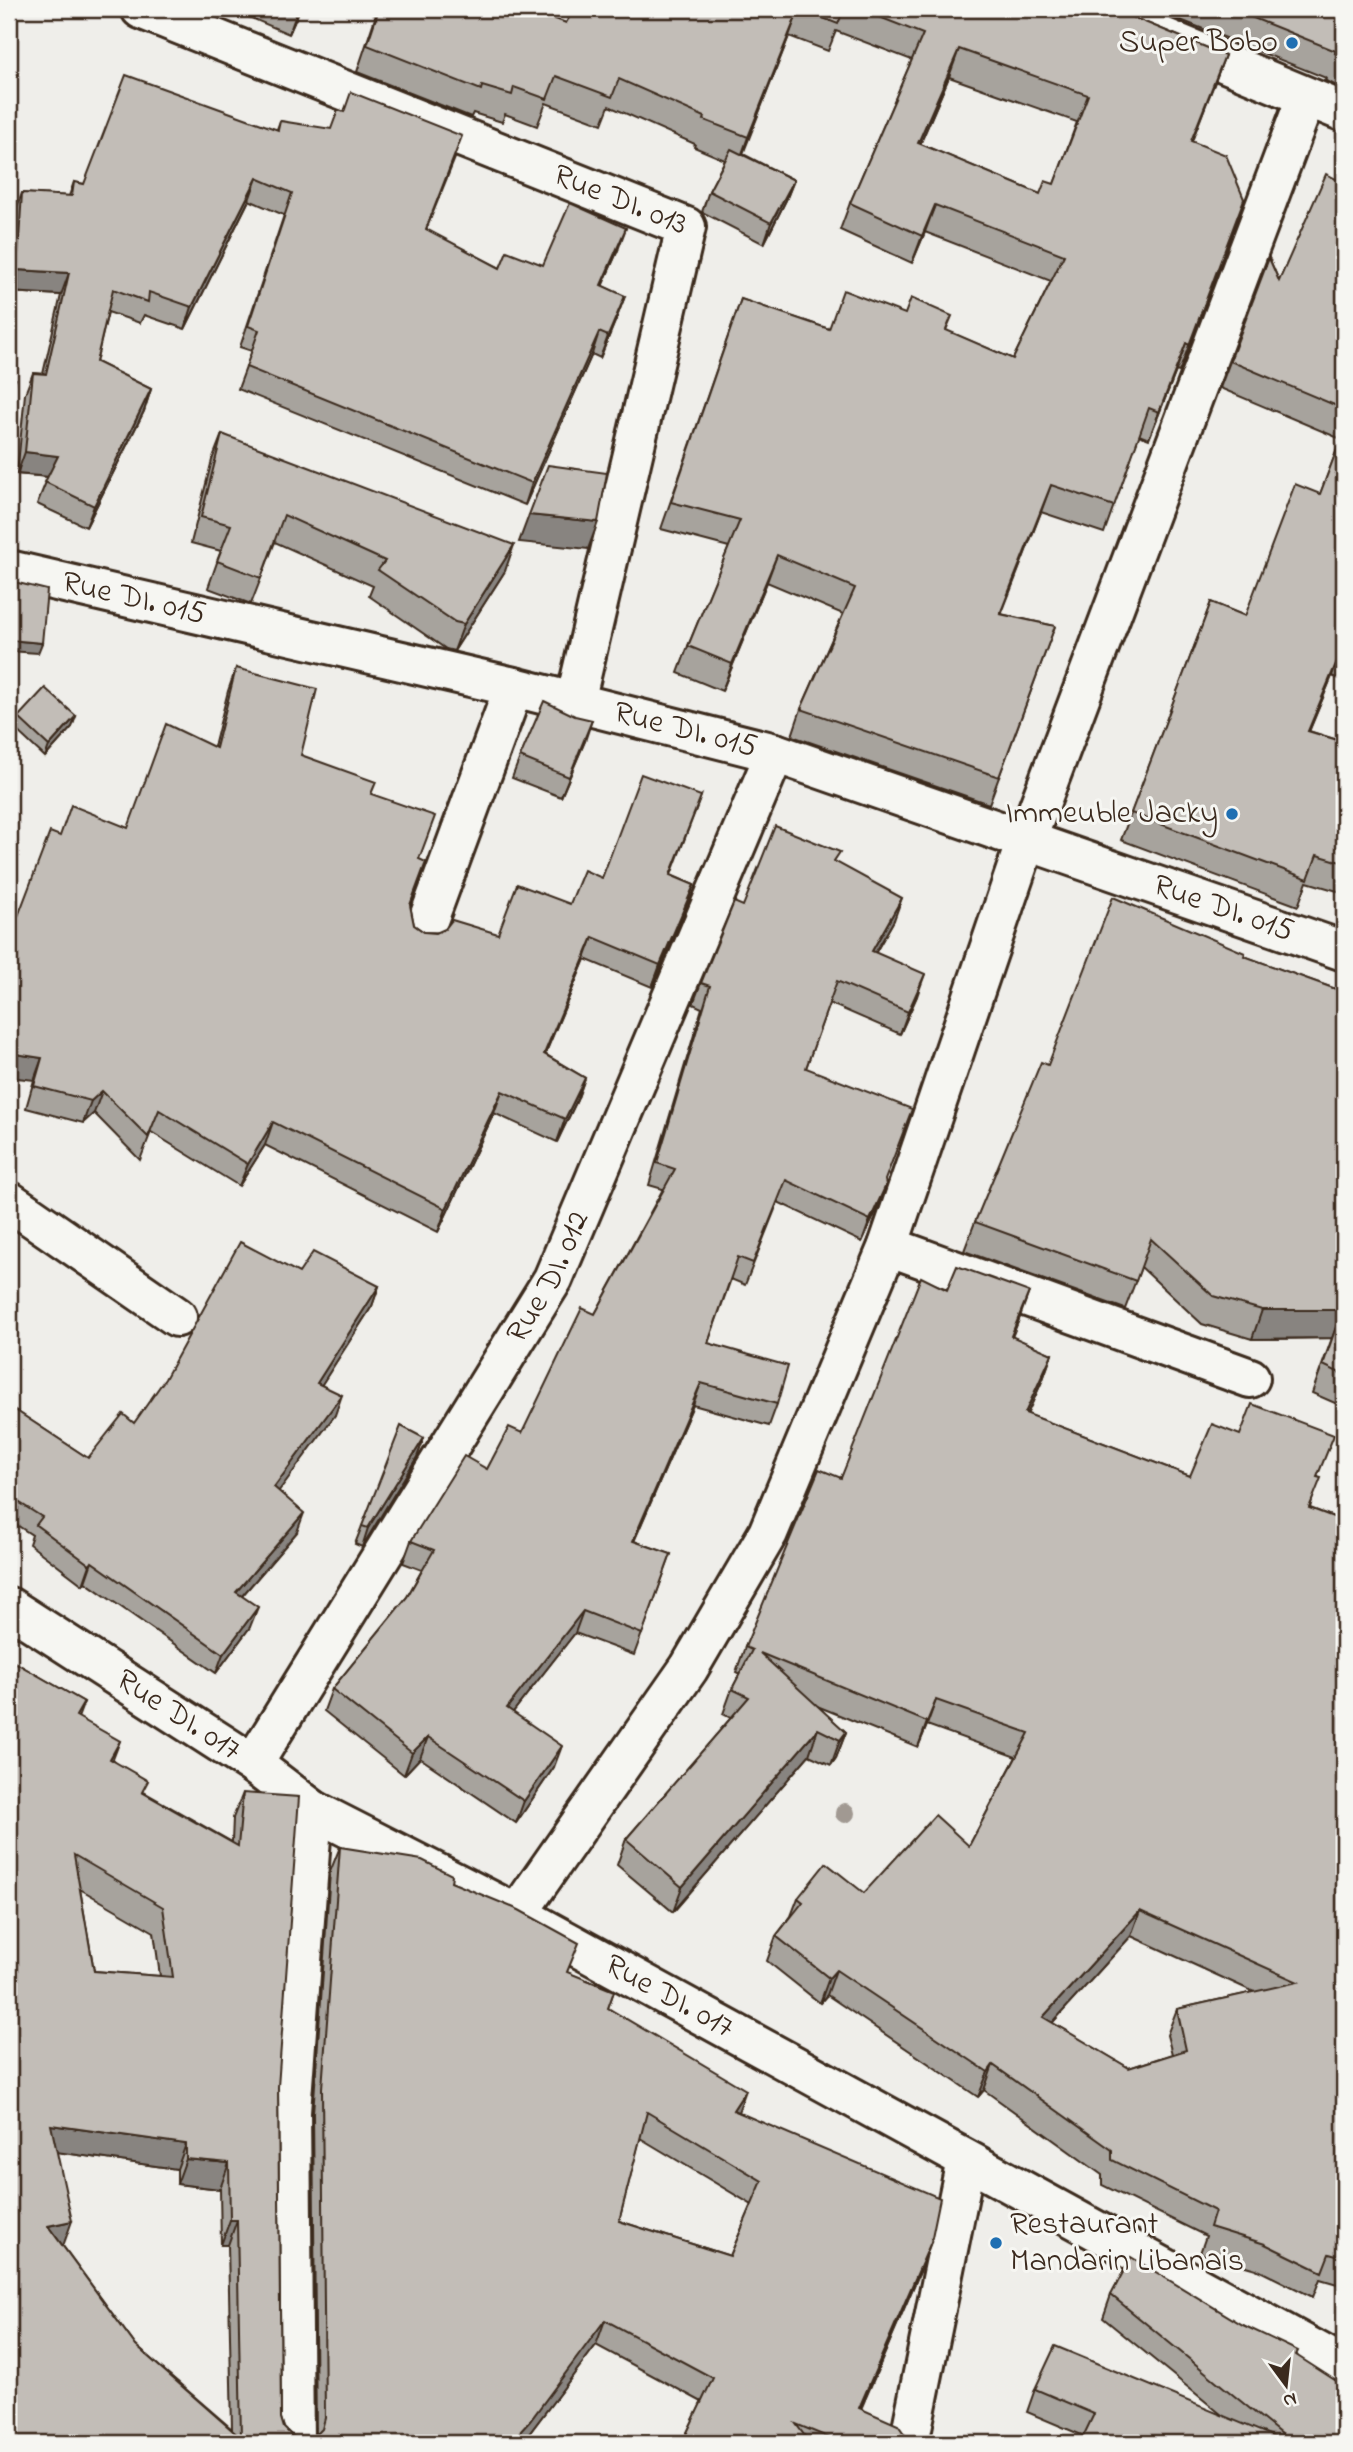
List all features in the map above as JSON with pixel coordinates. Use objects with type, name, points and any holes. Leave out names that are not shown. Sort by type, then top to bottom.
[{"type":"street","name":"Rue DI. 013","points":[[141,9],[685,227],[575,702]]},
{"type":"street","points":[[1095,9],[1344,113]]},
{"type":"street","points":[[517,1914],[689,1668],[768,1533],[888,1246],[1026,841],[1306,98]]},
{"type":"street","name":"Rue DI. 015","points":[[9,570],[514,687],[775,753],[1344,951]]},
{"type":"street","points":[[423,934],[514,687]]},
{"type":"street","name":"Rue DI. 012","points":[[253,1764],[552,1279],[775,753]]},
{"type":"street","points":[[9,1201],[177,1317]]},
{"type":"street","points":[[888,1246],[1250,1378]]},
{"type":"street","name":"Rue DI. 017","points":[[9,1607],[253,1764],[313,1810],[517,1914],[1344,2366]]},
{"type":"street","points":[[294,2443],[291,2112],[313,1810]]},
{"type":"street","points":[[909,2443],[966,2160]]},
{"type":"building","points":[[379,9],[528,9],[566,23],[574,9],[799,9],[748,137],[704,120],[705,117],[619,79],[612,97],[556,76],[547,99],[514,87],[512,95],[482,86],[481,90],[367,45]]},
{"type":"building","points":[[800,9],[844,9],[838,24]]},
{"type":"building","points":[[859,9],[1113,9],[1225,55],[1191,141],[1226,155],[1244,199],[1189,345],[1186,343],[1159,412],[1149,408],[1114,506],[1051,485],[1000,614],[1055,626],[999,777],[801,709],[855,588],[777,555],[732,664],[688,646],[740,520],[671,502],[741,299],[829,329],[843,290],[905,314],[911,298],[952,316],[946,330],[1013,359],[1064,255],[935,205],[922,236],[850,203],[923,34]],"holes":[[[959,49],[1088,95],[1054,184],[1045,181],[1040,194],[918,143]]]},
{"type":"building","points":[[1231,9],[1344,9],[1344,58],[1335,53],[1336,51]]},
{"type":"building","points":[[126,75],[278,130],[280,121],[331,129],[338,110],[344,112],[351,92],[462,136],[426,229],[500,268],[507,251],[543,265],[570,203],[626,228],[601,285],[625,296],[608,336],[599,332],[532,483],[246,367],[259,330],[248,326],[292,193],[257,178],[192,307],[149,292],[148,302],[113,289],[96,362],[151,389],[94,506],[45,482],[58,456],[25,452],[33,373],[46,374],[69,273],[17,270],[22,193],[72,196],[74,182],[84,184]]},
{"type":"building","points":[[731,149],[794,180],[771,223],[709,191]]},
{"type":"building","points":[[1344,172],[1344,409],[1230,361],[1269,258],[1279,281],[1326,174],[1340,181]]},
{"type":"building","points":[[9,378],[16,379],[9,398]]},
{"type":"building","points":[[1344,431],[1344,650],[1342,649],[1308,731],[1344,742],[1344,863],[1317,855],[1308,879],[1131,813],[1211,602],[1245,616],[1295,484],[1320,494]]},
{"type":"building","points":[[222,434],[514,545],[464,624],[455,622],[378,570],[385,561],[284,515],[261,578],[217,561],[231,525],[201,517]]},
{"type":"building","points":[[548,465],[607,473],[598,522],[529,515]]},
{"type":"building","points":[[10,581],[47,590],[42,643],[9,640]]},
{"type":"building","points":[[236,668],[317,689],[301,755],[376,782],[371,794],[435,816],[419,859],[426,862],[410,905],[414,925],[424,932],[436,933],[445,929],[452,920],[498,934],[517,884],[570,904],[584,870],[602,878],[641,774],[701,796],[670,875],[694,885],[660,965],[593,937],[544,1054],[585,1078],[565,1119],[502,1091],[446,1209],[273,1122],[248,1164],[159,1110],[148,1137],[102,1091],[91,1101],[34,1086],[42,1058],[9,1053],[9,940],[50,832],[60,836],[71,805],[128,828],[166,724],[216,748]]},
{"type":"building","points":[[45,688],[76,716],[49,746],[18,717]]},
{"type":"building","points":[[544,701],[575,716],[592,720],[569,777],[520,757]]},
{"type":"building","points":[[775,826],[840,852],[834,861],[902,898],[872,951],[925,974],[908,1012],[837,981],[806,1068],[912,1109],[885,1180],[886,1185],[870,1220],[786,1180],[753,1263],[738,1257],[708,1343],[788,1366],[777,1404],[701,1383],[633,1541],[671,1554],[642,1634],[583,1611],[507,1708],[562,1746],[524,1801],[428,1737],[412,1753],[332,1689],[407,1597],[434,1550],[411,1541],[464,1456],[487,1469],[509,1427],[522,1433],[582,1308],[595,1314],[675,1169],[657,1163],[710,986],[701,983],[734,902],[743,906]]},
{"type":"building","points":[[1113,897],[1245,953],[1244,956],[1344,992],[1344,1375],[1323,1365],[1342,1310],[1262,1310],[1213,1296],[1151,1239],[1136,1281],[975,1222],[1041,1062],[1048,1065]]},
{"type":"building","points":[[240,1242],[299,1273],[313,1252],[379,1286],[317,1383],[342,1395],[274,1487],[304,1513],[236,1592],[258,1607],[223,1654],[92,1562],[90,1565],[36,1525],[42,1517],[9,1496],[9,1406],[88,1458],[123,1414],[134,1423],[165,1379]]},
{"type":"building","points":[[957,1266],[1029,1292],[1011,1336],[1052,1354],[1025,1413],[1190,1476],[1212,1424],[1240,1435],[1252,1404],[1334,1435],[1317,1477],[1321,1478],[1309,1508],[1344,1521],[1344,2258],[1329,2254],[1322,2272],[1265,2244],[1210,2227],[1215,2211],[1112,2160],[1112,2150],[993,2065],[988,2072],[836,1970],[829,1978],[776,1936],[803,1902],[798,1898],[826,1863],[864,1893],[935,1815],[969,1846],[1029,1733],[936,1700],[927,1722],[760,1653],[846,1732],[840,1740],[818,1729],[682,1887],[626,1839],[749,1697],[732,1689],[752,1650],[745,1647],[819,1469],[841,1478],[921,1277],[947,1290]],"holes":[[[1140,1911],[1298,1982],[1177,2009],[1186,2050],[1129,2068],[1043,2017]]]},
{"type":"building","points":[[401,1426],[424,1438],[368,1528],[362,1526]]},
{"type":"building","points":[[9,1659],[84,1702],[76,1716],[120,1741],[110,1759],[148,1781],[142,1792],[238,1846],[243,1793],[299,1797],[278,2087],[281,2418],[284,2428],[292,2436],[303,2440],[314,2437],[322,2429],[325,2418],[322,2088],[340,1847],[422,1860],[452,1875],[451,1882],[519,1910],[579,1943],[567,1972],[614,1991],[608,2008],[746,2090],[733,2110],[940,2198],[931,2242],[859,2408],[898,2425],[905,2435],[902,2443],[842,2443],[796,2424],[810,2443],[682,2443],[713,2378],[605,2320],[530,2421],[510,2443],[9,2443]],"holes":[[[74,1855],[163,1907],[173,1977],[94,1971]],[[647,2112],[762,2181],[730,2256],[619,2221]],[[51,2125],[186,2144],[186,2159],[229,2163],[230,2220],[237,2220],[241,2438],[136,2346],[48,2226],[72,2221]]]},
{"type":"building","points":[[1131,2257],[1243,2325],[1298,2351],[1296,2355],[1344,2386],[1344,2443],[1292,2443],[1111,2295]]},
{"type":"building","points":[[1055,2346],[1289,2443],[1080,2443],[1094,2414],[1035,2389]]},
{"type":"place","name":"Super Bobo","points":[[1292,43]]},
{"type":"place","name":"Immeuble Jacky","points":[[1232,814]]},
{"type":"place","name":"Restaurant Mandarin Libanais","points":[[996,2243]]}]
